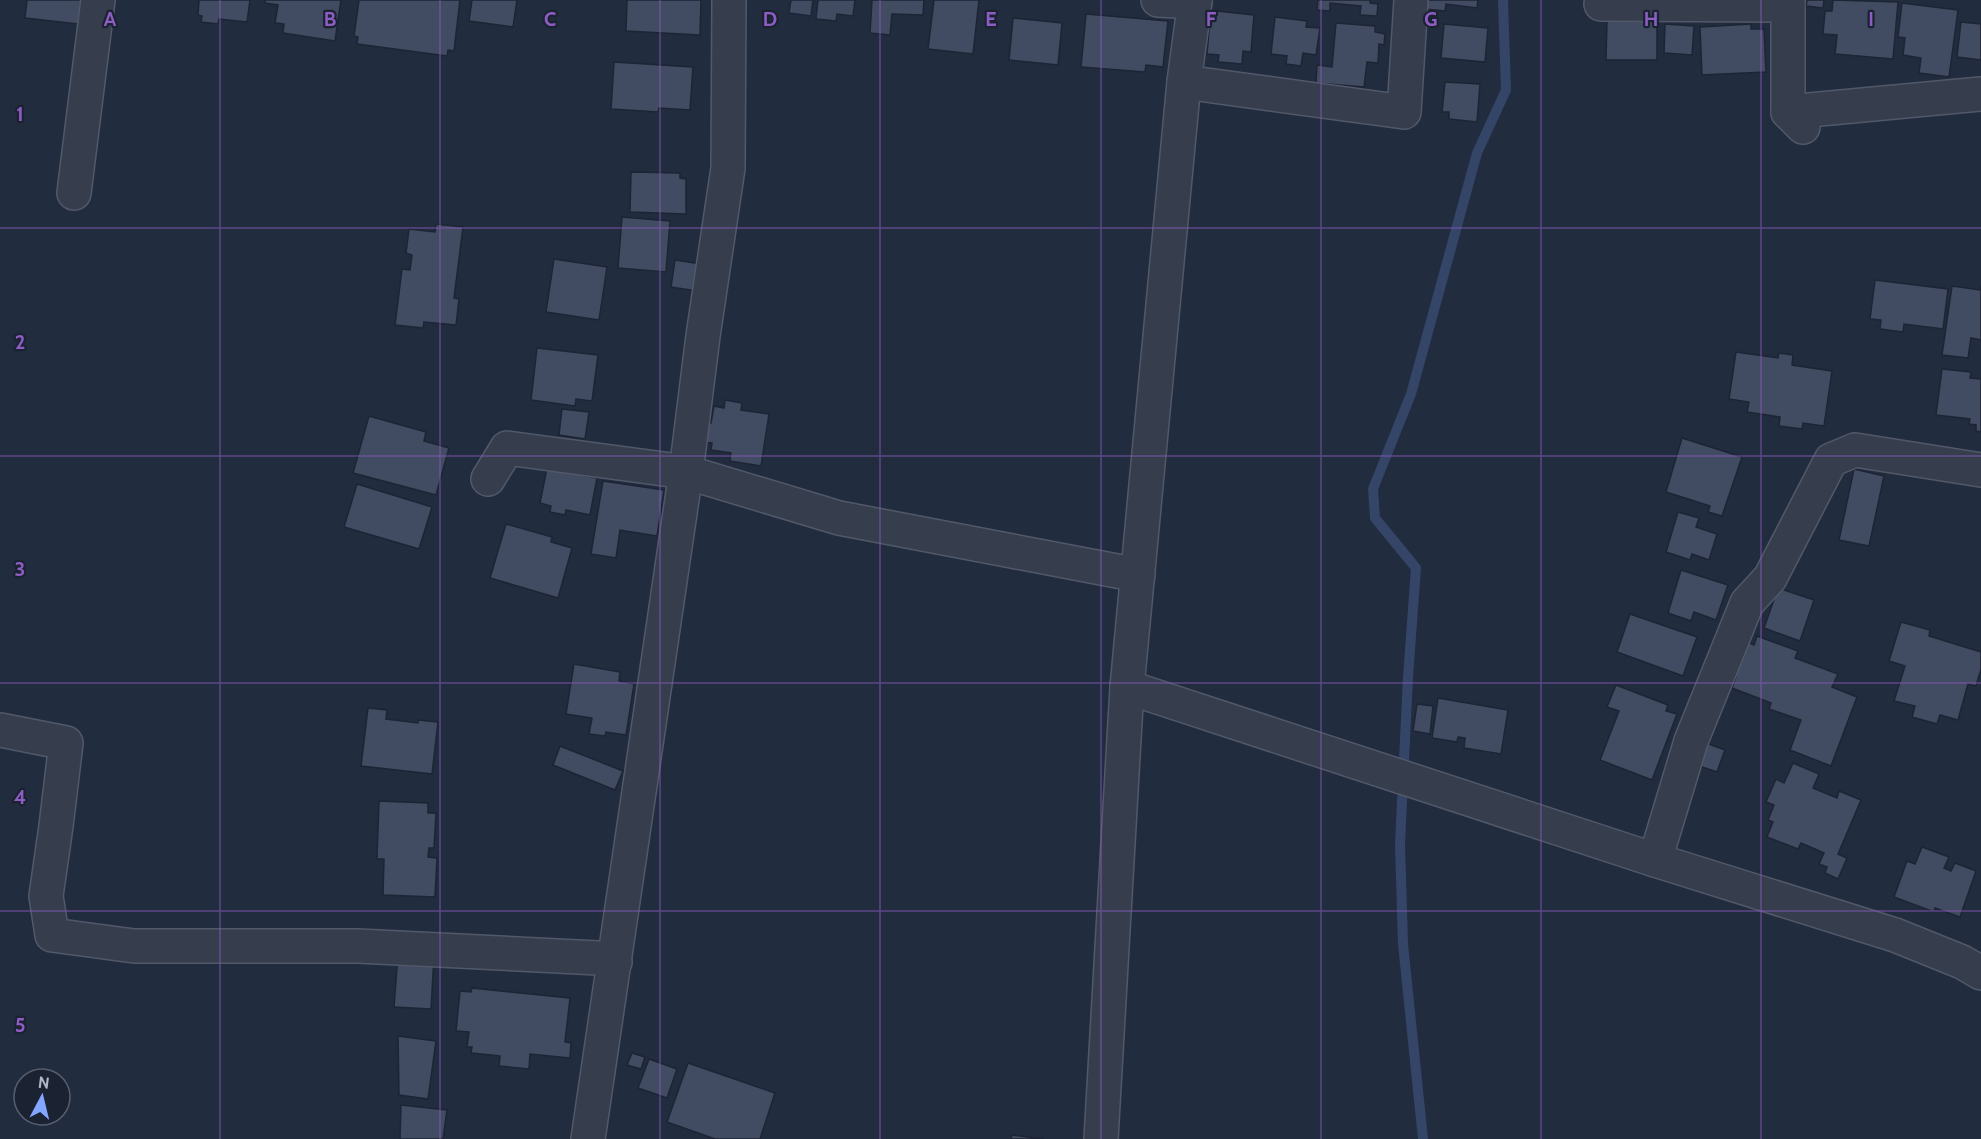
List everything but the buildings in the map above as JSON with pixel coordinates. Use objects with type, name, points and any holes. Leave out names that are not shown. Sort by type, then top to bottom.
[{"type":"street","points":[[74,193],[98,0]]},
{"type":"street","points":[[588,1139],[687,472],[703,336],[728,168],[729,0]]},
{"type":"street","points":[[1102,1139],[1127,687],[1184,82],[1195,1],[1158,0]]},
{"type":"street","points":[[1184,82],[1404,112],[1411,0]]},
{"type":"street","points":[[1601,4],[1788,2],[1796,120],[1981,94]]},
{"type":"street","points":[[488,479],[507,448],[687,472],[839,518],[1138,575]]},
{"type":"street","points":[[1655,860],[1691,741],[1747,603],[1770,578],[1831,460],[1855,450],[1981,470]]},
{"type":"street","points":[[1127,687],[1655,860],[1895,935],[1962,962],[1981,973]]},
{"type":"street","points":[[0,730],[66,743],[46,896],[52,935],[134,946],[358,946],[598,958],[615,962]]},
{"type":"waterway","points":[[1423,1139],[1403,944],[1400,844],[1416,568],[1375,518],[1373,489],[1411,394],[1477,153],[1506,90],[1503,0]]}]
